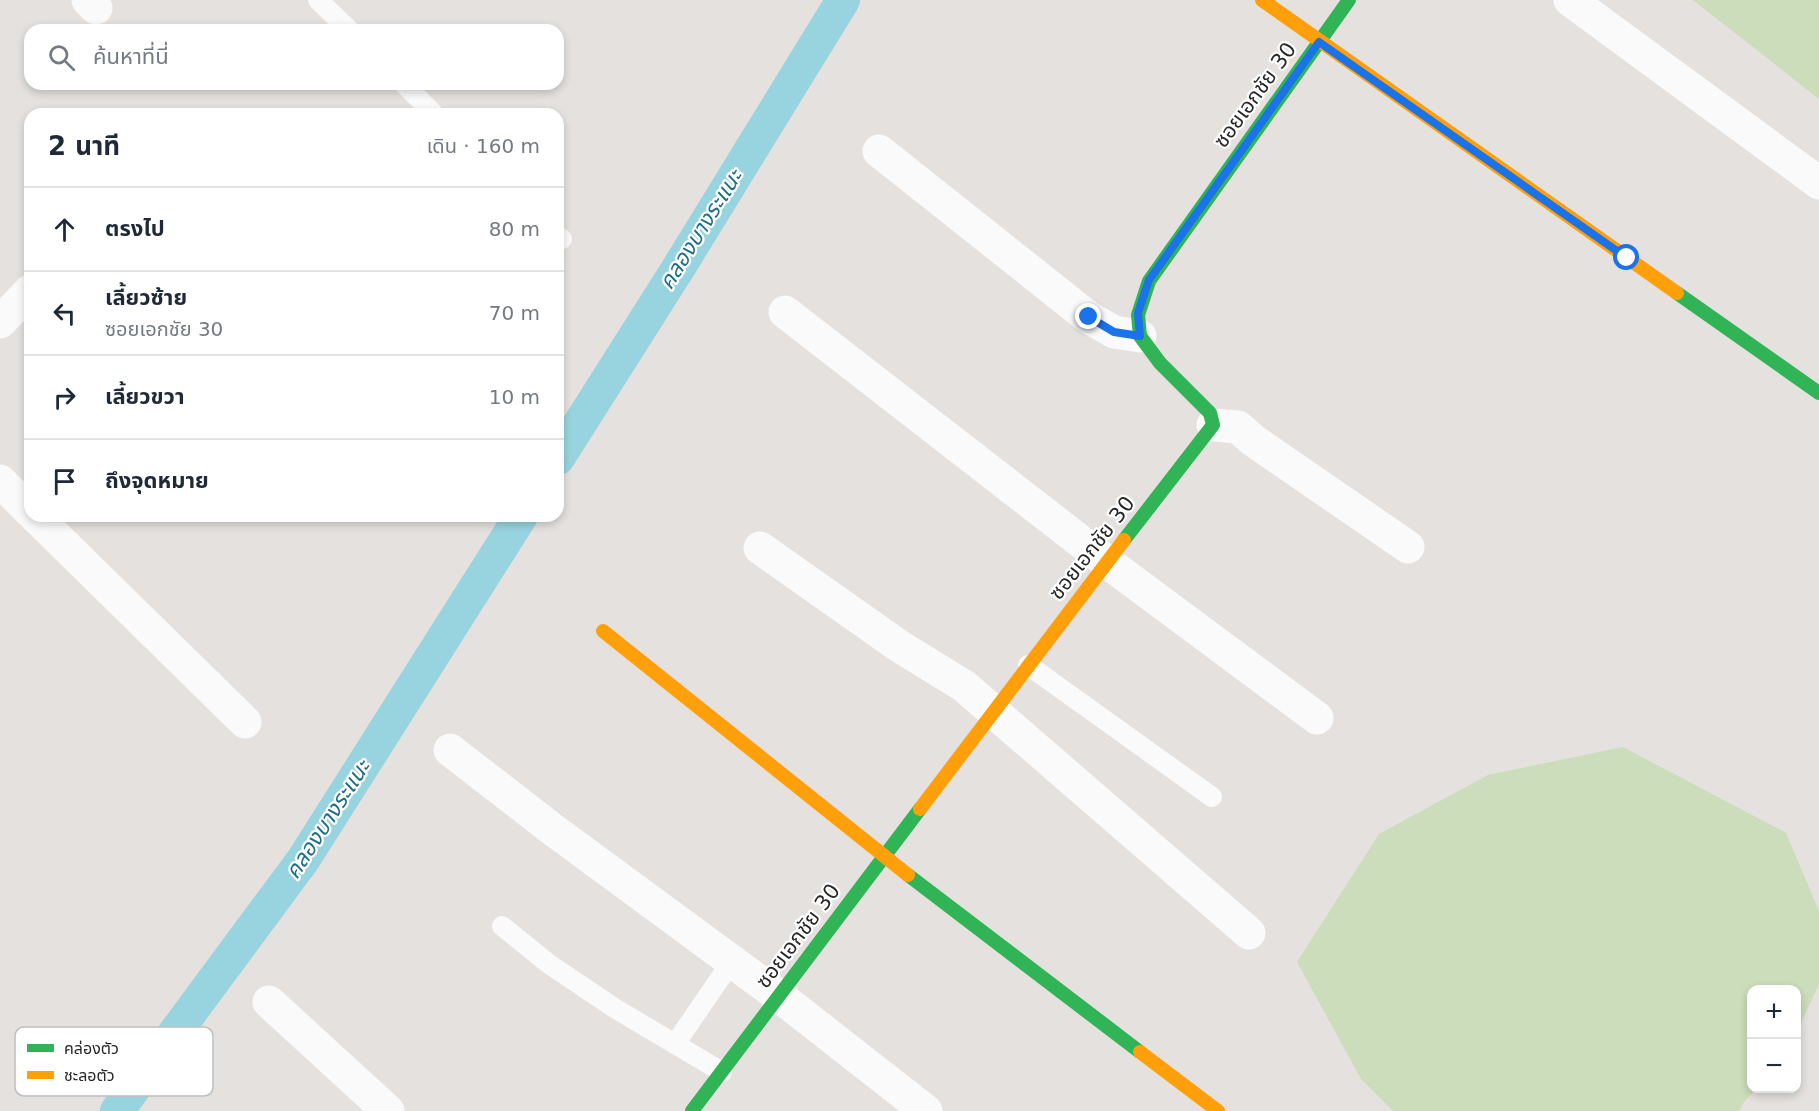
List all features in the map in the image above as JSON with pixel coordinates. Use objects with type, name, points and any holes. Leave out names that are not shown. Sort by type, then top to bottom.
[{"type":"street","points":[[1262,0],[1819,393]]},
{"type":"street","name":"ซอยเอกชัย 30","points":[[1140,336],[1138,313],[1149,280],[1349,0]]},
{"type":"street","points":[[1570,0],[1819,183]]},
{"type":"street","points":[[879,151],[1089,317],[1114,332],[1140,336],[1153,354],[1209,413],[1213,425],[1239,427],[1254,441],[1408,547]]},
{"type":"street","points":[[0,322],[24,297]]},
{"type":"street","points":[[785,312],[1107,562],[1317,718]]},
{"type":"street","name":"ซอยเอกชัย 30","points":[[692,1111],[993,711],[1213,425]]},
{"type":"street","points":[[0,481],[24,505]]},
{"type":"street","points":[[41,522],[245,722]]},
{"type":"street","points":[[760,548],[899,646],[964,686],[1249,933]]},
{"type":"street","points":[[603,631],[884,858],[1218,1111]]},
{"type":"street","points":[[450,750],[552,829],[780,996],[926,1111]]},
{"type":"street","points":[[269,1002],[388,1111]]},
{"type":"lane","points":[[318,0],[343,24]]},
{"type":"lane","points":[[410,90],[428,108]]},
{"type":"lane","points":[[1028,665],[1212,797]]},
{"type":"lane","points":[[502,926],[549,964],[616,1009],[722,1072]]},
{"type":"lane","points":[[675,1044],[732,961]]},
{"type":"green space","points":[[1693,0],[1819,0],[1819,99]]},
{"type":"green space","points":[[1623,747],[1786,833],[1819,911],[1819,984],[1801,1023],[1801,985],[1747,985],[1747,1093],[1752,1093],[1739,1111],[1393,1111],[1361,1079],[1297,962],[1379,834],[1488,775]]},
{"type":"waterway","name":"คลองบางระแนะ","points":[[564,449],[843,0]]},
{"type":"waterway","name":"คลองบางระแนะ","points":[[179,1027],[303,860],[517,522]]},
{"type":"waterway","name":"คลองบางระแนะ","points":[[117,1111],[128,1096]]},
{"type":"traffic: fast","points":[[1124,540],[1213,425],[1210,413],[1160,363],[1140,336],[1138,315],[1149,281],[1349,0]]},
{"type":"traffic: fast","points":[[1677,293],[1819,393]]},
{"type":"traffic: fast","points":[[692,1111],[920,809]]},
{"type":"traffic: fast","points":[[908,875],[1140,1052]]},
{"type":"traffic: slow","points":[[1262,0],[1677,293]]},
{"type":"traffic: slow","points":[[920,809],[1124,540]]},
{"type":"traffic: slow","points":[[603,631],[908,875]]},
{"type":"traffic: slow","points":[[1140,1052],[1218,1111]]},
{"type":"route","points":[[1089,317],[1114,332],[1140,336],[1138,313],[1149,280],[1319,42],[1627,258]]}]
